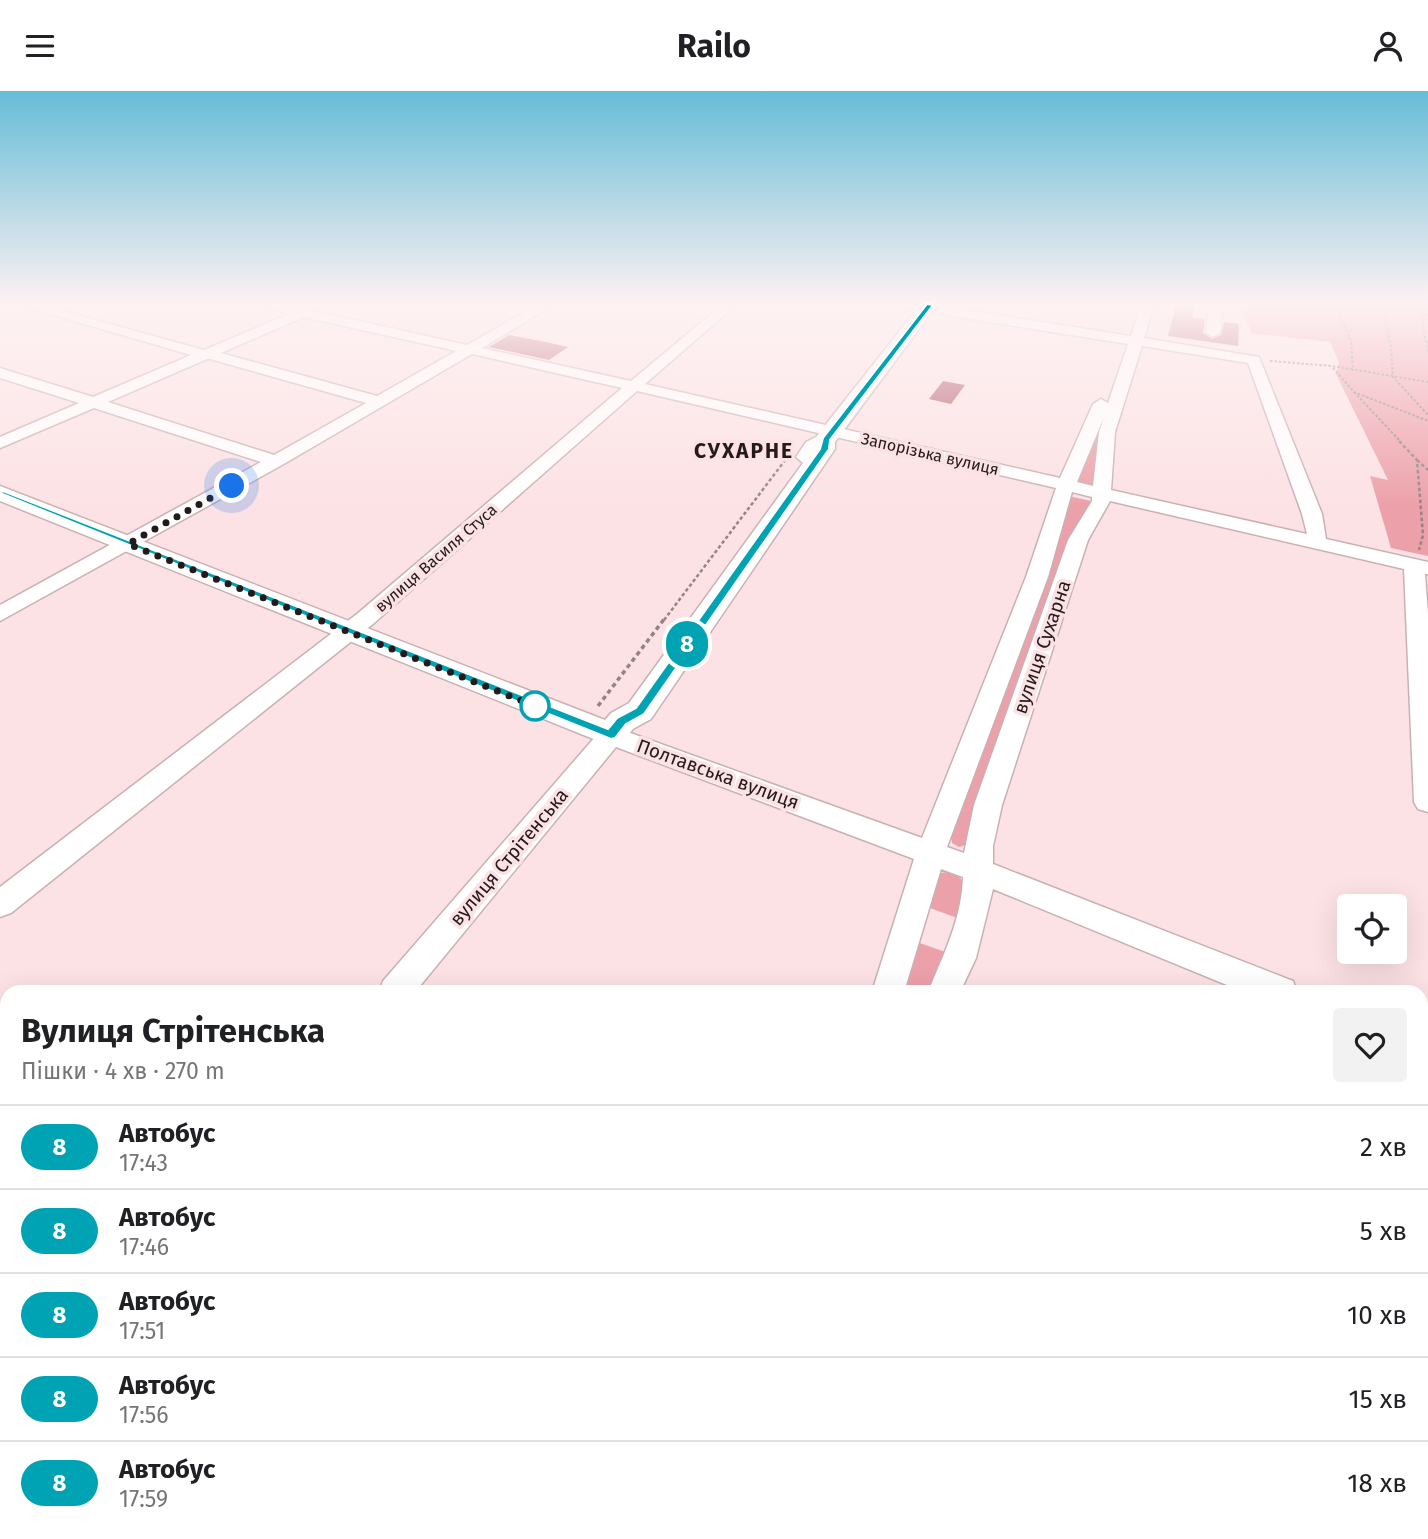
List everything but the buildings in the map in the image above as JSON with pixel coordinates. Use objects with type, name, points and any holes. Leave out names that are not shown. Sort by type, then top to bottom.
[{"type":"main road","name":"вулиця Стрітенська","points":[[605,727],[640,711],[824,449],[823,435],[874,373]]},
{"type":"main road","name":"Полтавська вулиця","points":[[0,493],[349,633],[605,727]]},
{"type":"street","points":[[0,373],[276,461]]},
{"type":"street","points":[[0,443],[165,373]]},
{"type":"street","points":[[275,373],[381,402]]},
{"type":"street","points":[[0,614],[433,373]]},
{"type":"street","name":"Запорізька вулиця","points":[[571,373],[823,435],[1066,486],[1421,566]]},
{"type":"street","name":"вулиця Василя Стуса","points":[[0,904],[349,633],[650,373]]},
{"type":"street","name":"вулиця Сухарна","points":[[890,985],[931,852],[1037,577],[1066,486],[1105,412],[1119,373]]},
{"type":"street","points":[[1259,373],[1312,514],[1317,536],[1315,543]]},
{"type":"street","name":"вулиця Сухарна","points":[[947,985],[960,958],[978,891],[979,846],[988,805],[1078,540],[1101,501],[1105,412]]},
{"type":"street","points":[[1421,566],[1428,802]]},
{"type":"street","name":"Полтавська вулиця","points":[[605,727],[980,871],[1264,985]]},
{"type":"street","name":"вулиця Стрітенська","points":[[401,985],[605,727]]},
{"type":"path","points":[[1338,373],[1428,470]]},
{"type":"path","points":[[1363,373],[1428,382]]},
{"type":"path","points":[[1393,373],[1399,386],[1418,402],[1428,415]]},
{"type":"path","points":[[1354,392],[1428,421]]},
{"type":"path","points":[[605,727],[823,435]]},
{"type":"path","points":[[1417,460],[1423,535],[1421,566]]},
{"type":"shaded area","points":[[1428,373],[1428,556],[1391,548],[1370,476],[1388,480],[1336,374]]},
{"type":"shaded area","points":[[1101,417],[1106,418],[1096,454],[1094,485],[1082,483],[1076,479]]},
{"type":"shaded area","points":[[1068,496],[1091,501],[966,845],[959,847],[952,843],[951,836],[1058,540]]},
{"type":"shaded area","points":[[946,872],[958,876],[965,883],[960,919],[922,905],[937,874]]},
{"type":"shaded area","points":[[911,940],[951,954],[933,985],[901,985]]},
{"type":"bus line","name":"8","points":[[0,493],[611,735],[622,721],[640,711],[824,449],[825,439],[877,373]]},
{"type":"district","name":"СУХАРНЕ","points":[[744,451]]},
{"type":"route","points":[[232,486],[128,544],[535,706]]}]
